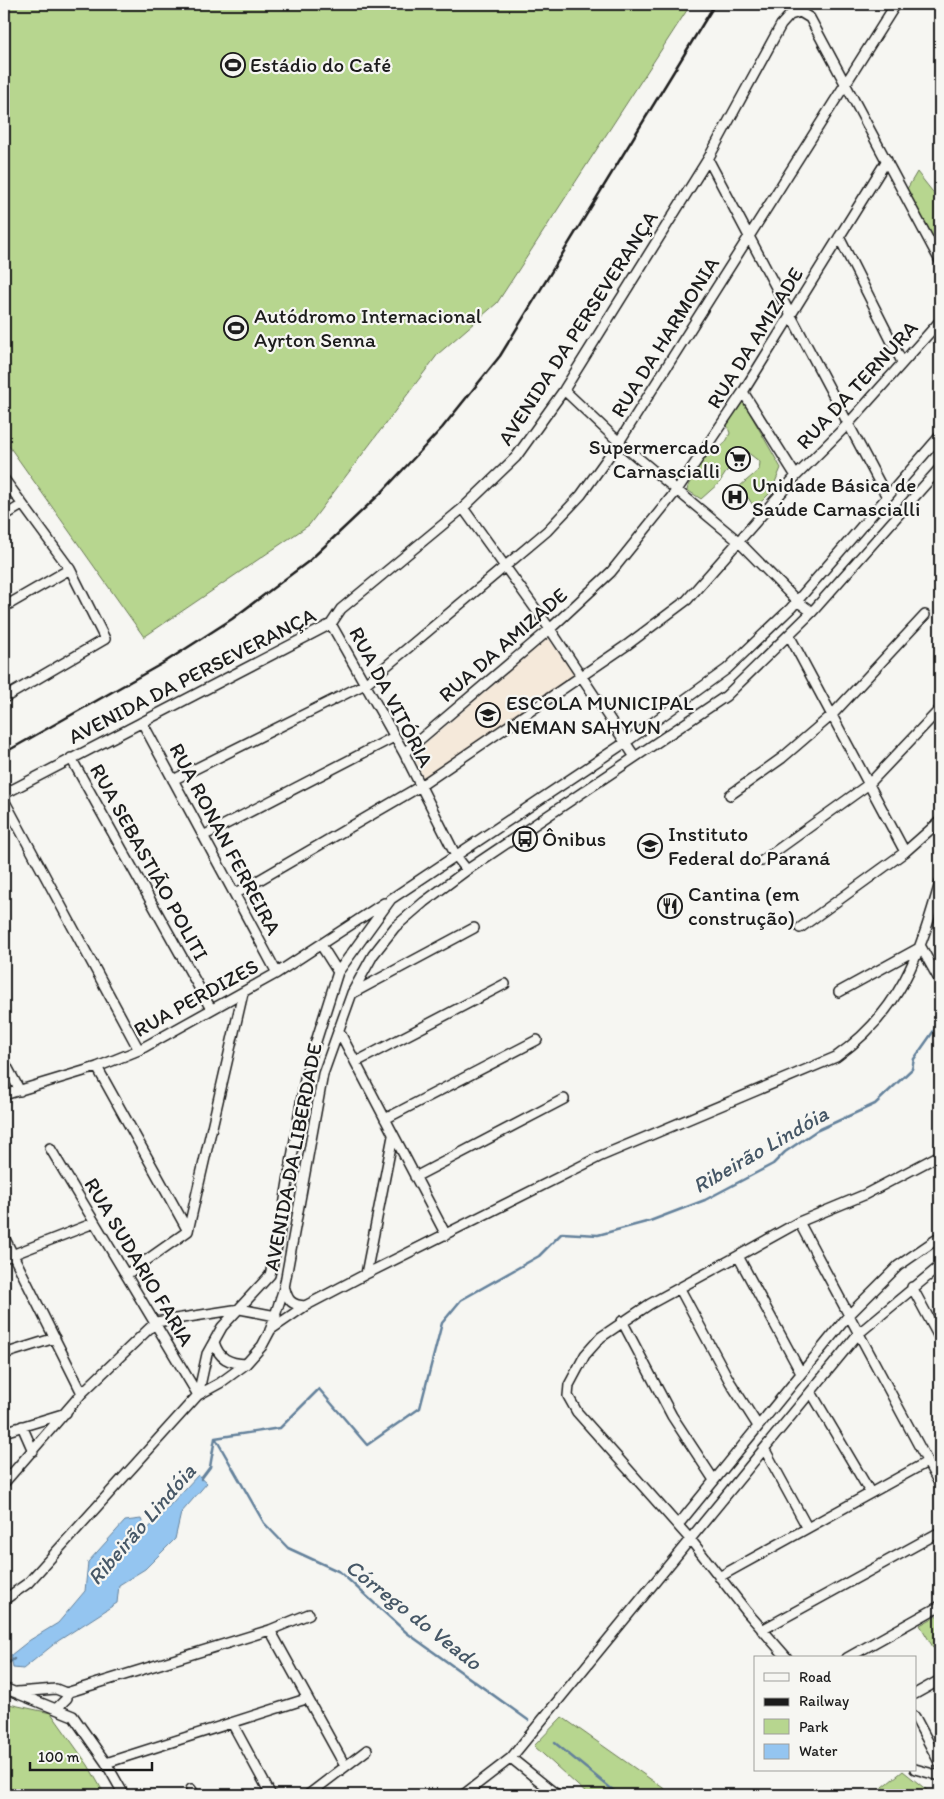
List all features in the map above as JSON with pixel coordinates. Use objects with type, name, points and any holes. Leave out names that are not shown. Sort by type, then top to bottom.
[{"type":"street","name":"RUA DA HARMONIA","points":[[173,780],[365,684],[547,532],[581,495],[619,442],[896,4]]},
{"type":"street","name":"AVENIDA DA PERSEVERANÇA","points":[[4,794],[331,624],[341,609],[463,508],[516,457],[564,390],[708,159],[781,25],[790,15],[800,12],[810,18],[846,82]]},
{"type":"street","points":[[846,82],[940,261]]},
{"type":"street","points":[[708,159],[887,497]]},
{"type":"street","name":"RUA DA AMIZADE","points":[[404,753],[550,629],[611,572],[677,490],[743,392],[887,160]]},
{"type":"street","points":[[839,237],[902,362]]},
{"type":"street","name":"RUA DA TERNURA","points":[[581,676],[688,600],[796,476],[848,424],[940,321]]},
{"type":"street","points":[[564,390],[619,442],[738,541],[797,601],[812,612]]},
{"type":"street","points":[[743,392],[796,476]]},
{"type":"street","name":"AVENIDA DA LIBERDADE","points":[[198,1395],[207,1354],[222,1327],[270,1275],[278,1242],[306,1073],[338,972],[391,899],[626,742],[727,669],[797,601],[940,436]]},
{"type":"street","name":"AVENIDA DA LIBERDADE","points":[[198,1395],[220,1383],[246,1364],[262,1346],[276,1316],[284,1288],[323,1074],[352,993],[373,955],[394,927],[467,870],[726,696],[812,612],[940,468]]},
{"type":"street","points":[[4,479],[70,569],[105,640],[4,698]]},
{"type":"street","points":[[4,516],[22,505]]},
{"type":"street","points":[[463,508],[550,629],[635,757]]},
{"type":"street","points":[[4,607],[70,569]]},
{"type":"street","points":[[730,795],[782,758],[832,715],[925,615]]},
{"type":"street","name":"RUA DA VITÓRIA","points":[[331,624],[404,753],[419,787],[456,856],[467,870]]},
{"type":"street","points":[[789,635],[905,852]]},
{"type":"street","name":"RUA DA VITÓRIA","points":[[419,787],[581,676]]},
{"type":"street","points":[[762,861],[869,784],[940,709]]},
{"type":"street","name":"RUA RONAN FERREIRA","points":[[142,722],[277,974]]},
{"type":"street","points":[[203,836],[394,736]]},
{"type":"street","name":"RUA SEBASTIÃO POLITI","points":[[71,758],[211,1009]]},
{"type":"street","points":[[235,894],[419,787]]},
{"type":"street","points":[[4,800],[139,1050]]},
{"type":"street","points":[[800,928],[905,852],[939,824]]},
{"type":"street","points":[[270,1330],[305,1306],[600,1156],[836,1057],[859,1041],[904,985],[921,947],[940,883]]},
{"type":"street","name":"RUA PERDIZES","points":[[4,1096],[97,1067],[139,1050],[277,974],[391,899]]},
{"type":"street","points":[[352,993],[474,928]]},
{"type":"street","points":[[321,945],[338,972]]},
{"type":"street","points":[[921,947],[940,981]]},
{"type":"street","points":[[839,992],[921,947]]},
{"type":"street","points":[[356,1062],[505,984]]},
{"type":"street","points":[[127,1274],[188,1231],[242,993]]},
{"type":"street","points":[[338,1029],[446,1235]]},
{"type":"street","points":[[385,1119],[537,1040]]},
{"type":"street","points":[[4,1061],[20,1090]]},
{"type":"street","points":[[97,1067],[188,1231]]},
{"type":"street","points":[[415,1176],[564,1098]]},
{"type":"street","points":[[366,1274],[393,1136]]},
{"type":"street","name":"RUA SUDARIO FARIA","points":[[50,1148],[198,1395]]},
{"type":"street","points":[[785,1656],[762,1630],[690,1539],[577,1412],[568,1396],[569,1385],[585,1355],[601,1337],[622,1321],[799,1222],[864,1195],[940,1155]]},
{"type":"street","points":[[8,1257],[94,1222]]},
{"type":"street","points":[[799,1222],[940,1485]]},
{"type":"street","points":[[4,1236],[8,1257],[55,1338],[82,1393]]},
{"type":"street","points":[[678,1525],[848,1316],[898,1266],[940,1236]]},
{"type":"street","points":[[738,1256],[801,1373]]},
{"type":"street","points":[[463,1795],[476,1791],[511,1758],[858,1334],[912,1287],[940,1266]]},
{"type":"street","points":[[912,1287],[940,1339]]},
{"type":"street","points":[[284,1288],[288,1300],[294,1305],[305,1306]]},
{"type":"street","points":[[680,1289],[730,1382],[758,1426]]},
{"type":"street","points":[[4,1483],[82,1393],[156,1322],[240,1309],[276,1316],[305,1306]]},
{"type":"street","points":[[622,1321],[672,1416],[714,1480]]},
{"type":"street","points":[[4,1354],[55,1338]]},
{"type":"street","points":[[214,1342],[217,1352],[228,1361],[246,1364]]},
{"type":"street","points":[[811,1392],[870,1492]]},
{"type":"street","points":[[4,1600],[28,1583],[198,1395]]},
{"type":"street","points":[[4,1432],[66,1413]]},
{"type":"street","points":[[22,1426],[33,1451]]},
{"type":"street","points":[[765,1450],[807,1527]]},
{"type":"street","points":[[719,1577],[927,1462]]},
{"type":"street","points":[[762,1630],[940,1532]]},
{"type":"street","points":[[851,1656],[940,1606]]},
{"type":"street","points":[[15,1692],[56,1689],[66,1693],[270,1630],[309,1614]]},
{"type":"street","points":[[270,1630],[306,1699],[345,1766]]},
{"type":"street","points":[[916,1693],[940,1680]]},
{"type":"street","points":[[4,1688],[73,1716],[106,1763],[124,1795]]},
{"type":"street","points":[[53,1707],[48,1696],[56,1689]]},
{"type":"street","points":[[53,1707],[64,1703],[67,1698],[66,1693]]},
{"type":"street","points":[[106,1763],[306,1699]]},
{"type":"street","points":[[916,1719],[940,1764]]},
{"type":"street","points":[[232,1723],[271,1795]]},
{"type":"street","points":[[308,1795],[367,1750]]},
{"type":"street","points":[[511,1758],[557,1795]]},
{"type":"street","points":[[916,1768],[940,1776]]},
{"type":"shaded area","name":"ESCOLA MUNICIPAL NEMAN SAHYUN","points":[[548,638],[576,677],[424,780],[413,754]]},
{"type":"green space","name":"Autódromo Internacional Ayrton Senna","points":[[4,4],[691,4],[497,303],[438,354],[309,525],[144,637],[4,439]]},
{"type":"green space","points":[[917,172],[940,201],[940,250],[907,189]]},
{"type":"green space","points":[[743,401],[781,468],[771,492],[755,508],[740,486],[759,470],[760,462],[742,448],[719,483],[701,499],[687,490],[698,466],[726,442],[730,433],[726,423]]},
{"type":"green space","points":[[940,1614],[940,1659],[920,1625]]},
{"type":"green space","points":[[4,1703],[51,1713],[88,1765],[105,1795],[4,1795]]},
{"type":"green space","points":[[562,1717],[673,1795],[587,1794],[534,1746]]},
{"type":"green space","points":[[904,1772],[933,1795],[873,1795]]},
{"type":"water","points":[[198,1475],[207,1483],[181,1513],[175,1539],[145,1569],[119,1585],[117,1603],[58,1641],[23,1669],[13,1668],[11,1655],[30,1640],[58,1623],[85,1591],[88,1562],[125,1521],[141,1519],[146,1531]]},
{"type":"waterway","name":"Ribeirão Lindóia","points":[[201,1479],[210,1467],[215,1438],[280,1428],[319,1389],[367,1445],[420,1408],[442,1323],[461,1300],[539,1256],[562,1233],[598,1235],[650,1221],[705,1200],[773,1164],[785,1152],[816,1131],[875,1104],[912,1069],[914,1059],[940,1022]]},
{"type":"waterway","name":"Córrego do Veado","points":[[216,1439],[264,1523],[288,1548],[340,1572],[407,1633],[528,1720]]},
{"type":"waterway","name":"Ribeirão Lindóia","points":[[4,1666],[14,1659]]},
{"type":"waterway","name":"Córrego do Veado","points":[[555,1743],[619,1795]]},
{"type":"railway","points":[[4,753],[165,662],[232,619],[309,561],[383,491],[442,428],[500,356],[715,4]]},
{"type":"place","name":"Estádio do Café","points":[[233,65]]},
{"type":"place","name":"Autódromo Internacional Ayrton Senna","points":[[236,328]]},
{"type":"place","name":"Supermercado Carnascialli","points":[[738,459]]},
{"type":"place","name":"Unidade Básica de Saúde Carnascialli","points":[[735,497]]},
{"type":"place","name":"ESCOLA MUNICIPAL NEMAN SAHYUN","points":[[488,715]]},
{"type":"place","name":"Ônibus","points":[[525,839]]},
{"type":"place","name":"Instituto Federal do Paraná","points":[[650,846]]},
{"type":"place","name":"Cantina (em construção)","points":[[670,906]]}]
